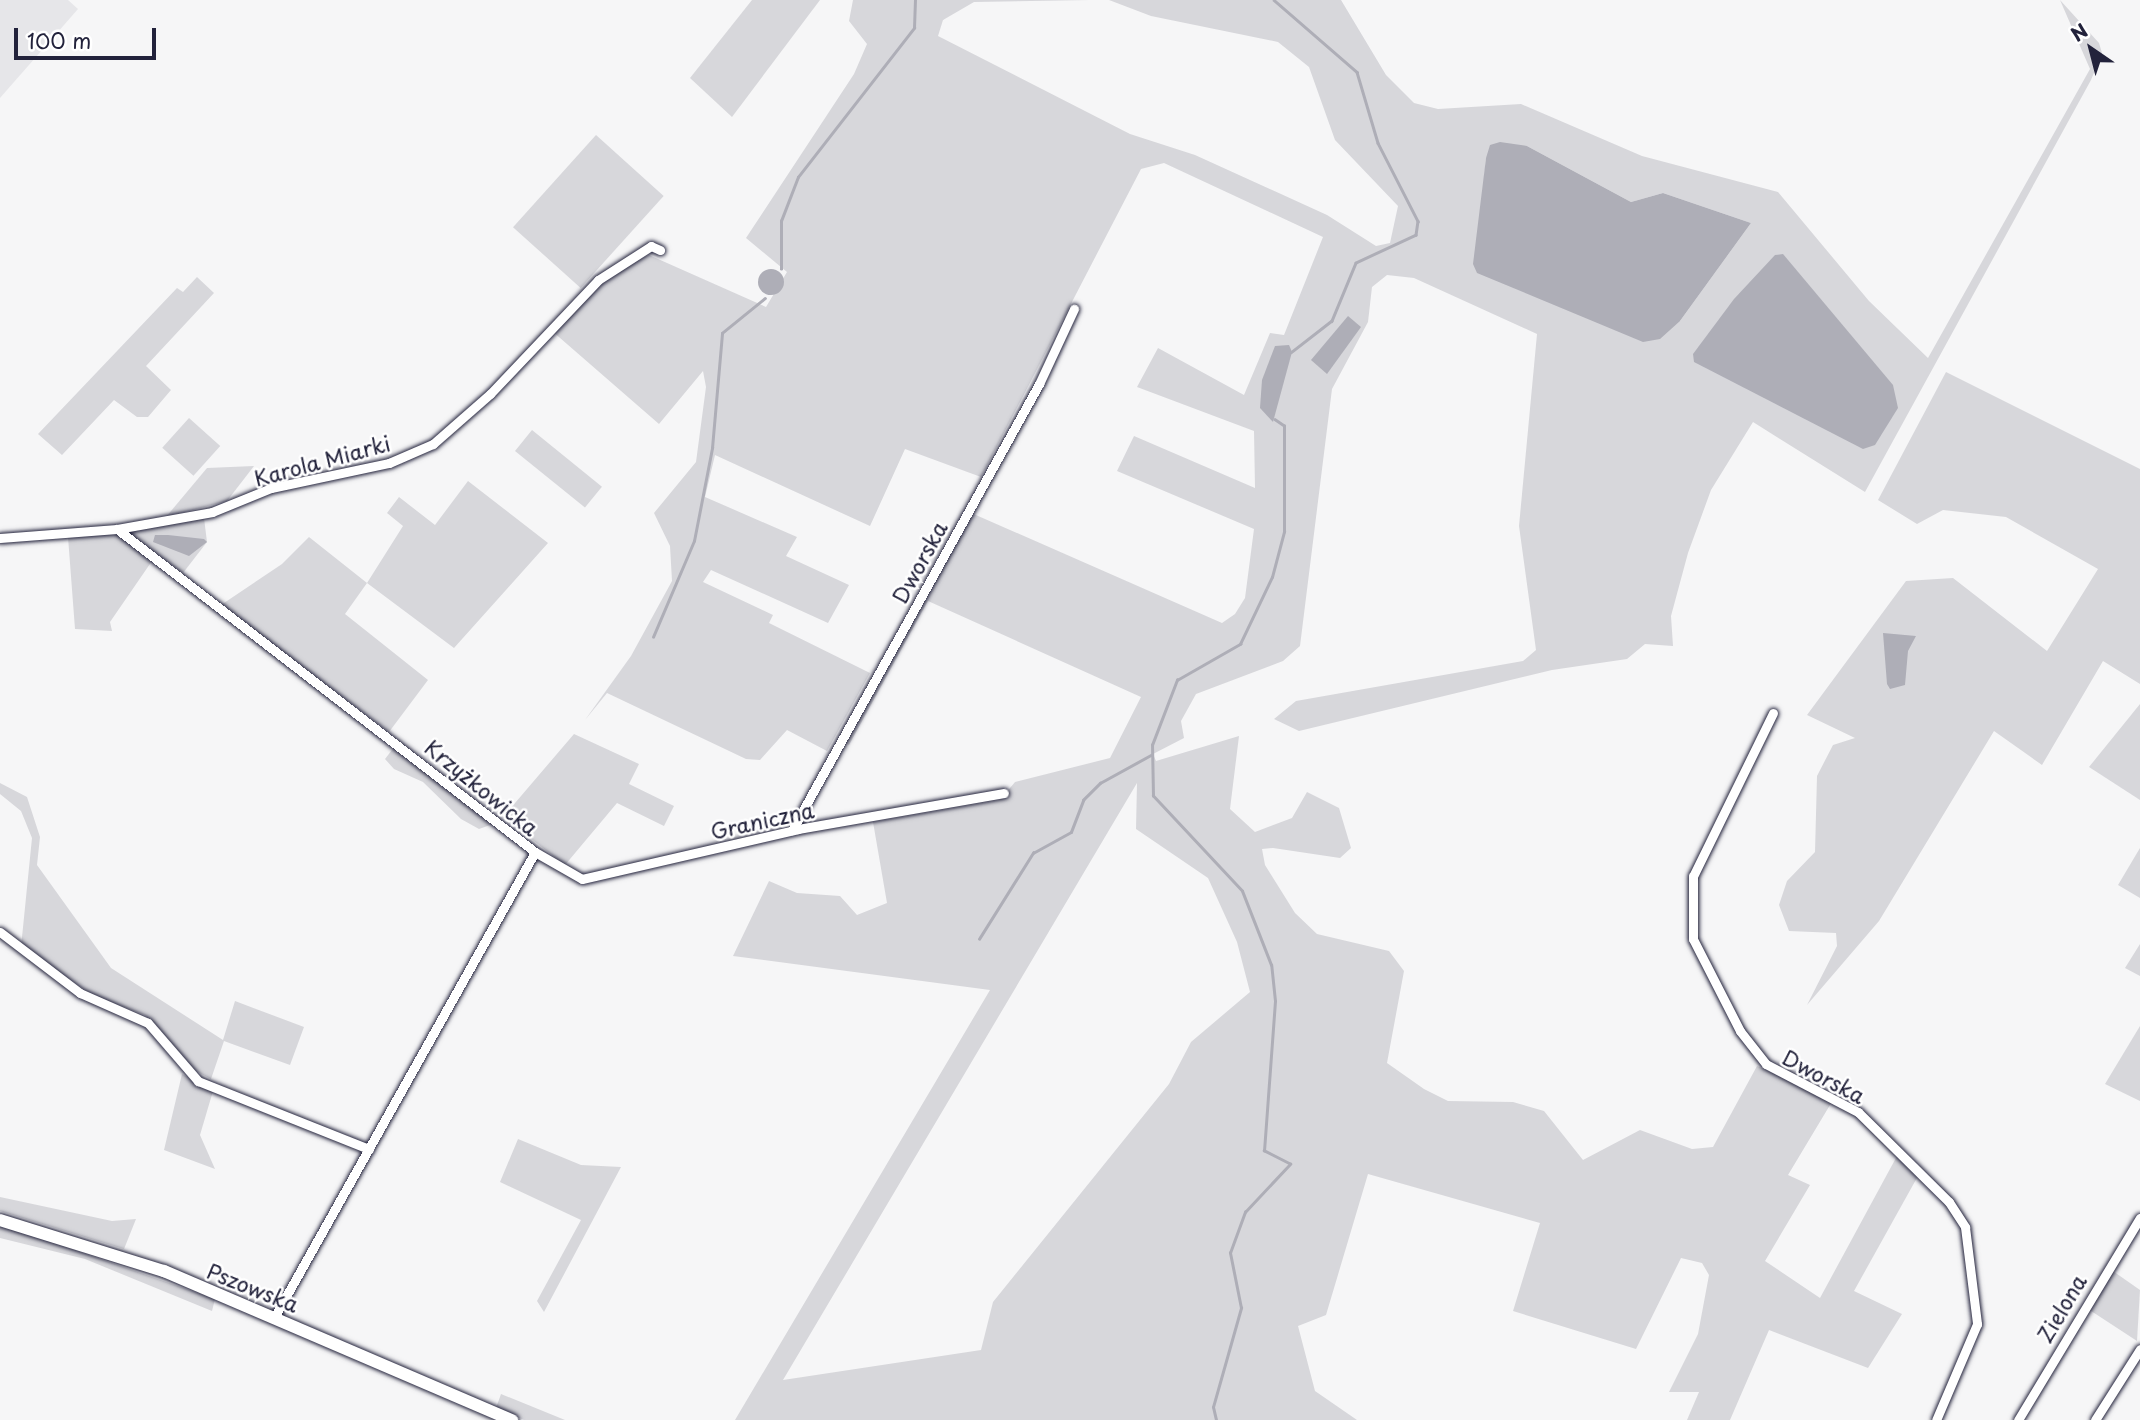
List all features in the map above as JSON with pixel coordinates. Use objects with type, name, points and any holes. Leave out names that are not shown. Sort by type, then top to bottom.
[{"type":"main road","name":"Pszowska","points":[[0,1220],[117,1254],[275,1316],[512,1420]]},
{"type":"street","name":"Karola Miarki","points":[[0,538],[117,529],[212,512],[271,488],[389,463],[433,444],[490,394],[598,280],[651,246],[660,250]]},
{"type":"street","name":"Dworska","points":[[792,830],[1039,384],[1074,309]]},
{"type":"street","name":"Krzyżkowicka","points":[[117,529],[535,852],[275,1316]]},
{"type":"street","name":"Dworska","points":[[1773,713],[1693,876],[1693,939],[1740,1031],[1766,1064],[1858,1112],[1949,1202],[1965,1227],[1977,1324],[1936,1420]]},
{"type":"street","name":"Graniczna","points":[[535,852],[582,879],[792,830],[1004,793]]},
{"type":"street","points":[[0,932],[80,993],[148,1023],[198,1081],[369,1149]]},
{"type":"street","name":"Zielona","points":[[2018,1420],[2140,1218]]},
{"type":"street","points":[[2095,1420],[2140,1349]]},
{"type":"shaded area","points":[[0,0],[68,0],[78,9],[0,98]]},
{"type":"shaded area","points":[[752,0],[820,0],[732,117],[690,78]]},
{"type":"shaded area","points":[[853,0],[1090,0],[974,2],[943,20],[938,36],[1130,134],[1195,155],[1327,215],[1376,246],[1390,243],[1398,206],[1335,140],[1309,67],[1278,42],[1151,16],[1109,0],[1341,0],[1386,75],[1414,103],[1438,109],[1521,104],[1642,156],[1778,192],[1869,301],[1928,358],[2090,69],[2060,0],[2099,43],[2102,53],[2091,80],[1865,492],[1753,422],[1711,490],[1688,553],[1671,616],[1673,646],[1645,644],[1627,659],[1552,670],[1299,731],[1274,719],[1296,701],[1523,661],[1536,650],[1519,526],[1537,334],[1414,278],[1387,275],[1372,287],[1368,322],[1332,389],[1300,646],[1283,661],[1196,694],[1181,721],[1184,738],[1153,754],[1156,761],[1239,736],[1230,809],[1255,832],[1292,818],[1307,792],[1339,808],[1351,848],[1340,858],[1273,848],[1262,849],[1265,865],[1295,913],[1317,934],[1389,951],[1404,971],[1387,1063],[1424,1089],[1448,1101],[1513,1102],[1544,1111],[1583,1160],[1640,1130],[1692,1149],[1713,1147],[1757,1066],[1833,1100],[1788,1175],[1810,1185],[1765,1261],[1820,1298],[1897,1156],[1918,1176],[1854,1291],[1902,1314],[1868,1368],[1769,1330],[1730,1420],[1687,1420],[1699,1392],[1669,1392],[1698,1334],[1709,1275],[1702,1263],[1681,1258],[1636,1349],[1513,1311],[1540,1223],[1368,1174],[1326,1315],[1298,1326],[1315,1391],[1357,1420],[735,1420],[990,990],[733,956],[769,881],[797,893],[840,896],[857,915],[887,903],[873,822],[1000,800],[1015,782],[1110,758],[1141,697],[928,601],[849,745],[843,742],[969,512],[1222,623],[1235,614],[1245,598],[1254,529],[1117,471],[1134,436],[1255,488],[1254,431],[1137,387],[1158,348],[1244,395],[1270,333],[1284,335],[1323,237],[1164,163],[1141,169],[981,477],[905,449],[870,526],[715,455],[705,497],[797,537],[786,556],[849,585],[828,623],[711,570],[703,582],[773,615],[769,623],[870,673],[827,751],[787,730],[760,760],[746,759],[607,693],[585,720],[631,656],[672,581],[670,546],[654,513],[696,462],[706,387],[703,371],[659,424],[552,331],[602,278],[649,255],[766,307],[787,272],[746,238],[854,74],[867,44],[849,21]],"holes":[[[1527,146],[1631,202],[1663,193],[1751,223],[1680,321],[1483,192],[1486,158]],[[1137,783],[1136,829],[1208,878],[1237,942],[1250,992],[1191,1042],[1169,1084],[993,1302],[981,1350],[783,1380]]]},
{"type":"shaded area","points":[[596,135],[664,196],[581,288],[513,227]]},
{"type":"shaded area","points":[[1500,142],[1527,146],[1631,202],[1663,193],[1751,223],[1680,321],[1660,339],[1643,342],[1477,273],[1473,264],[1486,158],[1490,145]]},
{"type":"shaded area","points":[[1783,254],[1893,385],[1898,408],[1875,445],[1863,449],[1694,362],[1693,354],[1734,299],[1775,255]]},
{"type":"shaded area","points":[[771,269],[780,273],[784,282],[780,291],[771,295],[762,291],[758,282],[762,273]]},
{"type":"shaded area","points":[[197,277],[214,293],[146,366],[171,390],[148,417],[137,417],[114,400],[62,455],[38,434],[177,288],[183,292]]},
{"type":"shaded area","points":[[1348,316],[1361,327],[1327,374],[1311,360]]},
{"type":"shaded area","points":[[1289,345],[1292,352],[1273,422],[1260,408],[1262,380],[1275,346]]},
{"type":"shaded area","points":[[1946,372],[2140,469],[2140,684],[2103,661],[2042,765],[1994,731],[1879,921],[1807,1005],[1837,946],[1836,933],[1789,931],[1779,905],[1787,881],[1815,852],[1817,776],[1833,745],[1855,738],[1807,715],[1906,581],[1953,578],[2047,651],[2098,569],[2006,517],[1943,510],[1917,524],[1878,500]]},
{"type":"shaded area","points":[[189,418],[220,446],[193,476],[162,448]]},
{"type":"shaded area","points":[[532,430],[602,487],[585,508],[515,451]]},
{"type":"shaded area","points":[[254,466],[227,501],[166,517],[207,468]]},
{"type":"shaded area","points":[[468,481],[548,543],[454,648],[367,583],[403,526],[387,513],[399,497],[435,525]]},
{"type":"shaded area","points":[[204,518],[207,542],[183,573],[126,532]]},
{"type":"shaded area","points":[[117,533],[152,561],[110,622],[112,631],[75,629],[68,537]]},
{"type":"shaded area","points":[[155,535],[204,539],[207,542],[189,556],[153,542]]},
{"type":"shaded area","points":[[309,537],[367,583],[345,614],[428,680],[389,732],[221,605],[282,564]]},
{"type":"shaded area","points":[[1883,633],[1916,636],[1908,651],[1905,685],[1890,689],[1887,684]]},
{"type":"shaded area","points":[[2140,704],[2140,800],[2089,767]]},
{"type":"shaded area","points":[[574,734],[639,764],[629,784],[674,806],[664,826],[617,803],[565,865],[503,817]]},
{"type":"shaded area","points":[[395,746],[493,824],[479,829],[461,819],[423,782],[394,769],[385,759]]},
{"type":"shaded area","points":[[0,783],[27,797],[40,837],[37,865],[111,968],[223,1040],[235,1001],[304,1027],[290,1065],[224,1041],[211,1079],[192,1069],[145,1015],[93,995],[21,947],[32,838],[21,811],[0,794]]},
{"type":"shaded area","points":[[2140,848],[2140,898],[2118,885]]},
{"type":"shaded area","points":[[2140,944],[2140,976],[2125,968]]},
{"type":"shaded area","points":[[2140,1026],[2140,1101],[2105,1084]]},
{"type":"shaded area","points":[[182,1074],[213,1091],[200,1135],[215,1169],[164,1150]]},
{"type":"shaded area","points":[[518,1139],[581,1165],[621,1167],[544,1312],[537,1301],[581,1220],[500,1182]]},
{"type":"shaded area","points":[[0,1197],[112,1221],[136,1219],[124,1249],[0,1211]]},
{"type":"shaded area","points":[[0,1224],[215,1299],[212,1311],[85,1259],[0,1238]]},
{"type":"shaded area","points":[[2110,1269],[2140,1290],[2137,1341],[2085,1307]]},
{"type":"shaded area","points":[[501,1394],[565,1420],[524,1420],[496,1408]]},
{"type":"waterway","points":[[781,269],[781,221],[798,177],[914,28],[915,0]]},
{"type":"waterway","points":[[1274,0],[1357,72],[1378,143],[1418,221],[1416,235],[1356,263],[1332,321],[1292,352]]},
{"type":"waterway","points":[[653,637],[694,541],[712,448],[722,333],[765,298]]},
{"type":"waterway","points":[[1216,1420],[1213,1407],[1241,1308],[1230,1253],[1245,1212],[1290,1164],[1264,1151],[1275,1001],[1271,965],[1242,891],[1153,796],[1152,745],[1177,680],[1240,644],[1272,577],[1284,532],[1284,426],[1275,420]]},
{"type":"waterway","points":[[979,939],[1033,853],[1071,832],[1083,800],[1100,783],[1151,755]]}]
